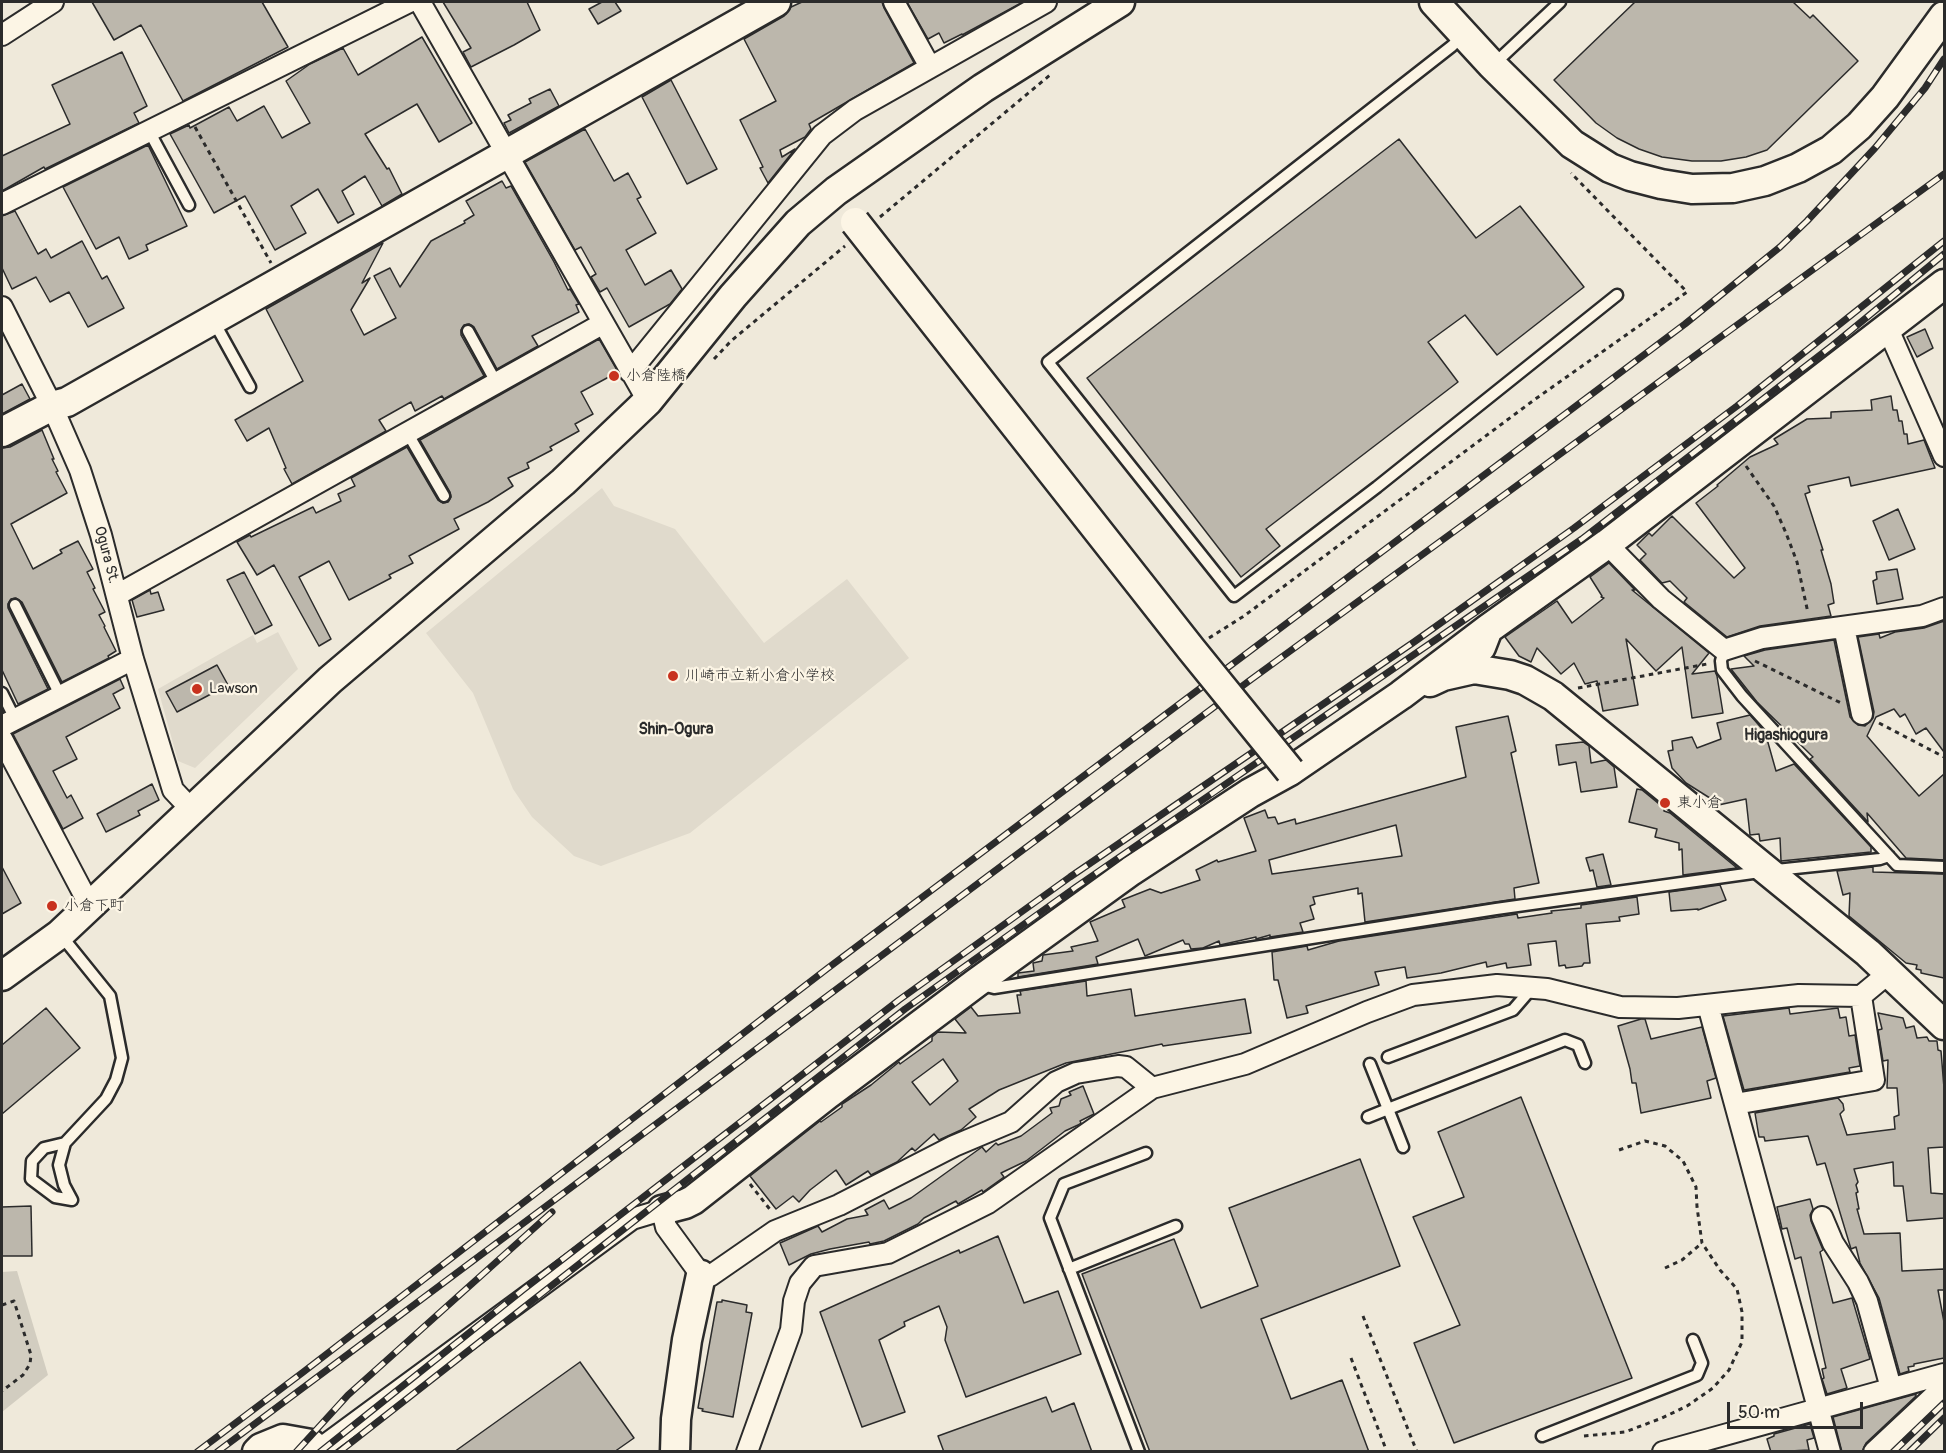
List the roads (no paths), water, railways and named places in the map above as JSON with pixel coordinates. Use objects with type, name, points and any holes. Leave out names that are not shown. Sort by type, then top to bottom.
[{"type":"street","points":[[2,204],[409,2]]},
{"type":"street","points":[[420,2],[648,401]]},
{"type":"street","points":[[2,432],[52,406],[67,402],[776,2]]},
{"type":"street","points":[[894,2],[930,67]]},
{"type":"street","points":[[630,372],[822,135],[855,110],[1046,2]]},
{"type":"street","points":[[2,976],[60,934],[330,680],[563,482],[648,401],[733,296],[791,231],[836,191],[983,88],[1120,2]]},
{"type":"street","points":[[1434,2],[1492,65],[1572,144],[1610,168],[1661,184],[1692,189],[1733,188],[1765,181],[1820,157],[1842,141],[1885,97],[1944,16]]},
{"type":"street","points":[[2,34],[49,3]]},
{"type":"street","points":[[836,191],[855,222],[1191,649],[1290,771]]},
{"type":"street","points":[[257,1452],[261,1448],[284,1439],[313,1448],[325,1445],[622,1225],[632,1219],[693,1200],[976,983],[1131,871],[1250,793],[1290,771],[1401,695],[1607,544],[1944,284]]},
{"type":"street","name":"Ogura St.","points":[[2,307],[52,406],[80,470],[102,535],[132,659],[173,790],[191,809]]},
{"type":"street","points":[[117,596],[602,324]]},
{"type":"street","points":[[1888,329],[1944,456]]},
{"type":"street","points":[[1607,544],[1661,599],[1725,653],[1762,638],[1922,616],[1944,608]]},
{"type":"street","points":[[1844,627],[1862,714]]},
{"type":"street","points":[[1474,669],[1488,629]]},
{"type":"street","points":[[8,722],[132,659]]},
{"type":"street","points":[[1401,695],[1443,676],[1474,669],[1518,678],[1553,696],[1890,972],[1944,1025]]},
{"type":"street","points":[[2,739],[90,906]]},
{"type":"street","points":[[747,1452],[791,1330],[794,1301],[800,1283],[814,1266],[888,1252],[988,1203],[1152,1088],[1245,1064],[1413,995],[1497,985],[1546,989],[1620,1007],[1678,1008],[1800,995],[1861,996],[1890,972]]},
{"type":"street","points":[[1736,1104],[1874,1080],[1861,996]]},
{"type":"street","points":[[1708,1005],[1830,1452]]},
{"type":"street","points":[[662,1210],[666,1227],[701,1275],[710,1276],[775,1231],[838,1205],[954,1146],[1011,1122],[1056,1082],[1077,1073],[1118,1066],[1126,1067],[1152,1088]]},
{"type":"street","points":[[1822,1217],[1833,1243],[1858,1282],[1867,1301],[1891,1389]]},
{"type":"street","points":[[675,1452],[677,1408],[687,1340],[701,1275]]},
{"type":"street","points":[[1663,1452],[1944,1374]]},
{"type":"street","points":[[1874,1452],[1935,1395],[1944,1383]]},
{"type":"lane","points":[[1492,65],[1560,2]]},
{"type":"lane","points":[[1464,34],[1443,54],[1048,362],[1234,596],[1377,487],[1617,295]]},
{"type":"lane","points":[[149,131],[189,205]]},
{"type":"lane","points":[[212,320],[250,387]]},
{"type":"lane","points":[[468,331],[497,384]]},
{"type":"lane","points":[[408,434],[444,496]]},
{"type":"lane","points":[[15,605],[60,694]]},
{"type":"lane","points":[[1725,653],[1722,670],[1742,696],[1897,865],[1944,867]]},
{"type":"lane","points":[[2,693],[8,722]]},
{"type":"lane","points":[[976,983],[994,988],[1496,909],[1889,856]]},
{"type":"lane","points":[[60,934],[110,996],[122,1058],[116,1080],[106,1099],[65,1143],[59,1165],[64,1185],[72,1200],[55,1197],[31,1179],[32,1161],[44,1148],[65,1143]]},
{"type":"lane","points":[[1388,1058],[1514,1010],[1532,988]]},
{"type":"lane","points":[[1368,1117],[1565,1040],[1578,1045],[1585,1063]]},
{"type":"lane","points":[[1370,1065],[1403,1147]]},
{"type":"lane","points":[[1139,1452],[1050,1218],[1064,1184],[1146,1153]]},
{"type":"lane","points":[[1069,1269],[1176,1226]]},
{"type":"lane","points":[[1542,1436],[1696,1375],[1702,1363],[1693,1340]]},
{"type":"railway","points":[[197,1452],[828,968],[1685,324],[1780,247],[1807,221],[1875,148],[1925,88],[1944,59]]},
{"type":"railway","points":[[217,1452],[1249,681],[1944,174]]},
{"type":"railway","points":[[320,1452],[524,1289],[899,1000],[1070,877],[1414,642],[1574,528],[1737,406],[1944,241]]},
{"type":"railway","points":[[339,1452],[905,1009],[1076,887],[1582,539],[1833,345],[1944,254]]},
{"type":"railway","points":[[296,1452],[348,1395],[552,1212]]},
{"type":"railway","points":[[1893,1452],[1944,1403]]},
{"type":"railway","points":[[1909,1452],[1944,1418]]},
{"type":"place","name":"小倉陸橋","points":[[614,376]]},
{"type":"place","name":"川崎市立新小倉小学校","points":[[673,676]]},
{"type":"place","name":"Lawson","points":[[197,689]]},
{"type":"place","name":"東小倉","points":[[1665,803]]},
{"type":"place","name":"小倉下町","points":[[52,906]]},
{"type":"district","name":"Shin-Ogura","points":[[676,730]]},
{"type":"district","name":"Higashiogura","points":[[1786,736]]}]
